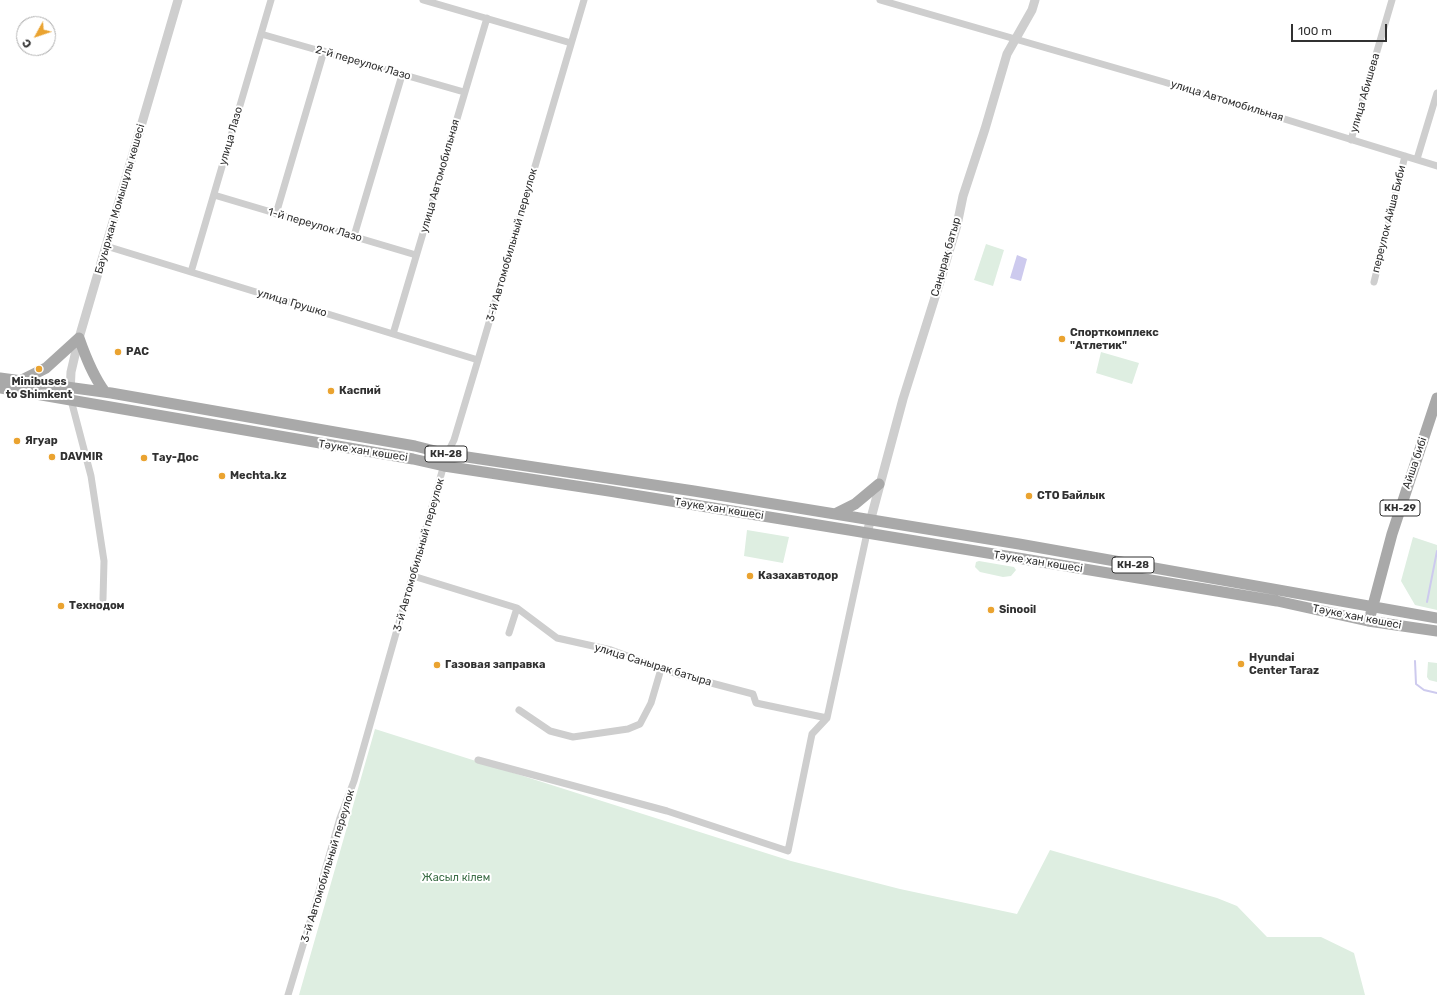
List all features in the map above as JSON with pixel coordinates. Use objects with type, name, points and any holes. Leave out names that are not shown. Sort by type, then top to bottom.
[{"type":"main road","points":[[20,381],[46,368],[79,338],[89,366],[98,384],[106,392]]},
{"type":"main road","name":"Тәуке хан көшесі","points":[[0,378],[106,392],[415,446],[447,454],[589,475],[1019,544],[1437,618]]},
{"type":"main road","name":"Тәуке хан көшесі","points":[[0,388],[413,459],[444,466],[867,533],[1269,600],[1368,621],[1437,631]]},
{"type":"main road","name":"Айша бибі","points":[[1368,621],[1392,534],[1437,398]]},
{"type":"main road","points":[[835,514],[856,504],[879,484]]},
{"type":"street","name":"Бауыржан Момышұлы көшесі","points":[[71,400],[71,372],[79,338],[178,0]]},
{"type":"street","name":"улица Лазо","points":[[191,272],[271,0]]},
{"type":"street","points":[[423,0],[571,43]]},
{"type":"street","name":"3-й Автомобильный переулок","points":[[288,995],[314,912],[340,818],[354,781],[447,454],[454,440],[584,0]]},
{"type":"street","name":"улица Автомобильная","points":[[880,0],[1164,82],[1437,166]]},
{"type":"street","name":"Саңырақ батыр","points":[[867,533],[903,399],[957,225],[963,196],[1007,54],[1032,10],[1035,0]]},
{"type":"street","name":"улица Абишева","points":[[1351,140],[1392,0]]},
{"type":"street","name":"улица Автомобильная","points":[[394,334],[487,18]]},
{"type":"street","name":"2-й переулок Лазо","points":[[261,34],[464,92]]},
{"type":"street","points":[[276,214],[324,52]]},
{"type":"street","points":[[354,236],[402,75]]},
{"type":"street","points":[[1417,160],[1437,93]]},
{"type":"street","name":"переулок Айша Биби","points":[[1374,282],[1405,156]]},
{"type":"street","name":"1-й переулок Лазо","points":[[214,195],[416,255]]},
{"type":"street","name":"улица Грушко","points":[[106,246],[478,360]]},
{"type":"street","points":[[71,400],[91,476],[104,561],[102,599]]},
{"type":"street","points":[[478,760],[667,811],[788,851],[812,734],[827,718],[867,533]]},
{"type":"street","name":"улица Санырак батыра","points":[[413,576],[517,608],[557,638],[611,650],[677,674],[753,694],[756,704],[827,718]]},
{"type":"street","points":[[509,634],[517,608]]},
{"type":"street","points":[[519,710],[550,731],[574,737],[628,729],[640,724],[651,703],[661,669]]},
{"type":"green space","points":[[986,244],[1004,250],[993,286],[974,280]]},
{"type":"green space","points":[[1101,352],[1139,363],[1132,384],[1096,373]]},
{"type":"green space","points":[[747,530],[789,537],[783,563],[744,556]]},
{"type":"green space","points":[[1413,537],[1437,545],[1437,610],[1415,605],[1401,581]]},
{"type":"green space","points":[[979,561],[1014,567],[1016,570],[1011,576],[1003,577],[980,572],[975,567],[976,562]]},
{"type":"green space","points":[[1428,662],[1437,663],[1437,682],[1429,680],[1427,677]]},
{"type":"green space","name":"Жасыл кілем","points":[[375,729],[791,861],[900,889],[1017,914],[1050,850],[1217,898],[1237,906],[1267,937],[1321,937],[1354,953],[1365,995],[299,995]]},
{"type":"water","points":[[1017,255],[1027,259],[1021,281],[1010,278]]},
{"type":"waterway","points":[[1427,602],[1437,551]]},
{"type":"waterway","points":[[1415,661],[1416,684],[1424,690],[1437,693]]},
{"type":"place","name":"Спорткомплекс \"Атлетик\"","points":[[1062,339]]},
{"type":"place","name":"РАС","points":[[118,352]]},
{"type":"place","name":"Minibuses to Shimkent","points":[[39,369]]},
{"type":"place","name":"Каспий","points":[[331,391]]},
{"type":"place","name":"Ягуар","points":[[17,441]]},
{"type":"place","name":"DAVMIR","points":[[52,457]]},
{"type":"place","name":"Тау-Дос","points":[[144,458]]},
{"type":"place","name":"Mechta.kz","points":[[222,476]]},
{"type":"place","name":"СТО Байлык","points":[[1029,496]]},
{"type":"place","name":"Казахавтодор","points":[[750,576]]},
{"type":"place","name":"Технодом","points":[[61,606]]},
{"type":"place","name":"Sinooil","points":[[991,610]]},
{"type":"place","name":"Hyundai Center Taraz","points":[[1241,664]]},
{"type":"place","name":"Газовая заправка","points":[[437,665]]}]
